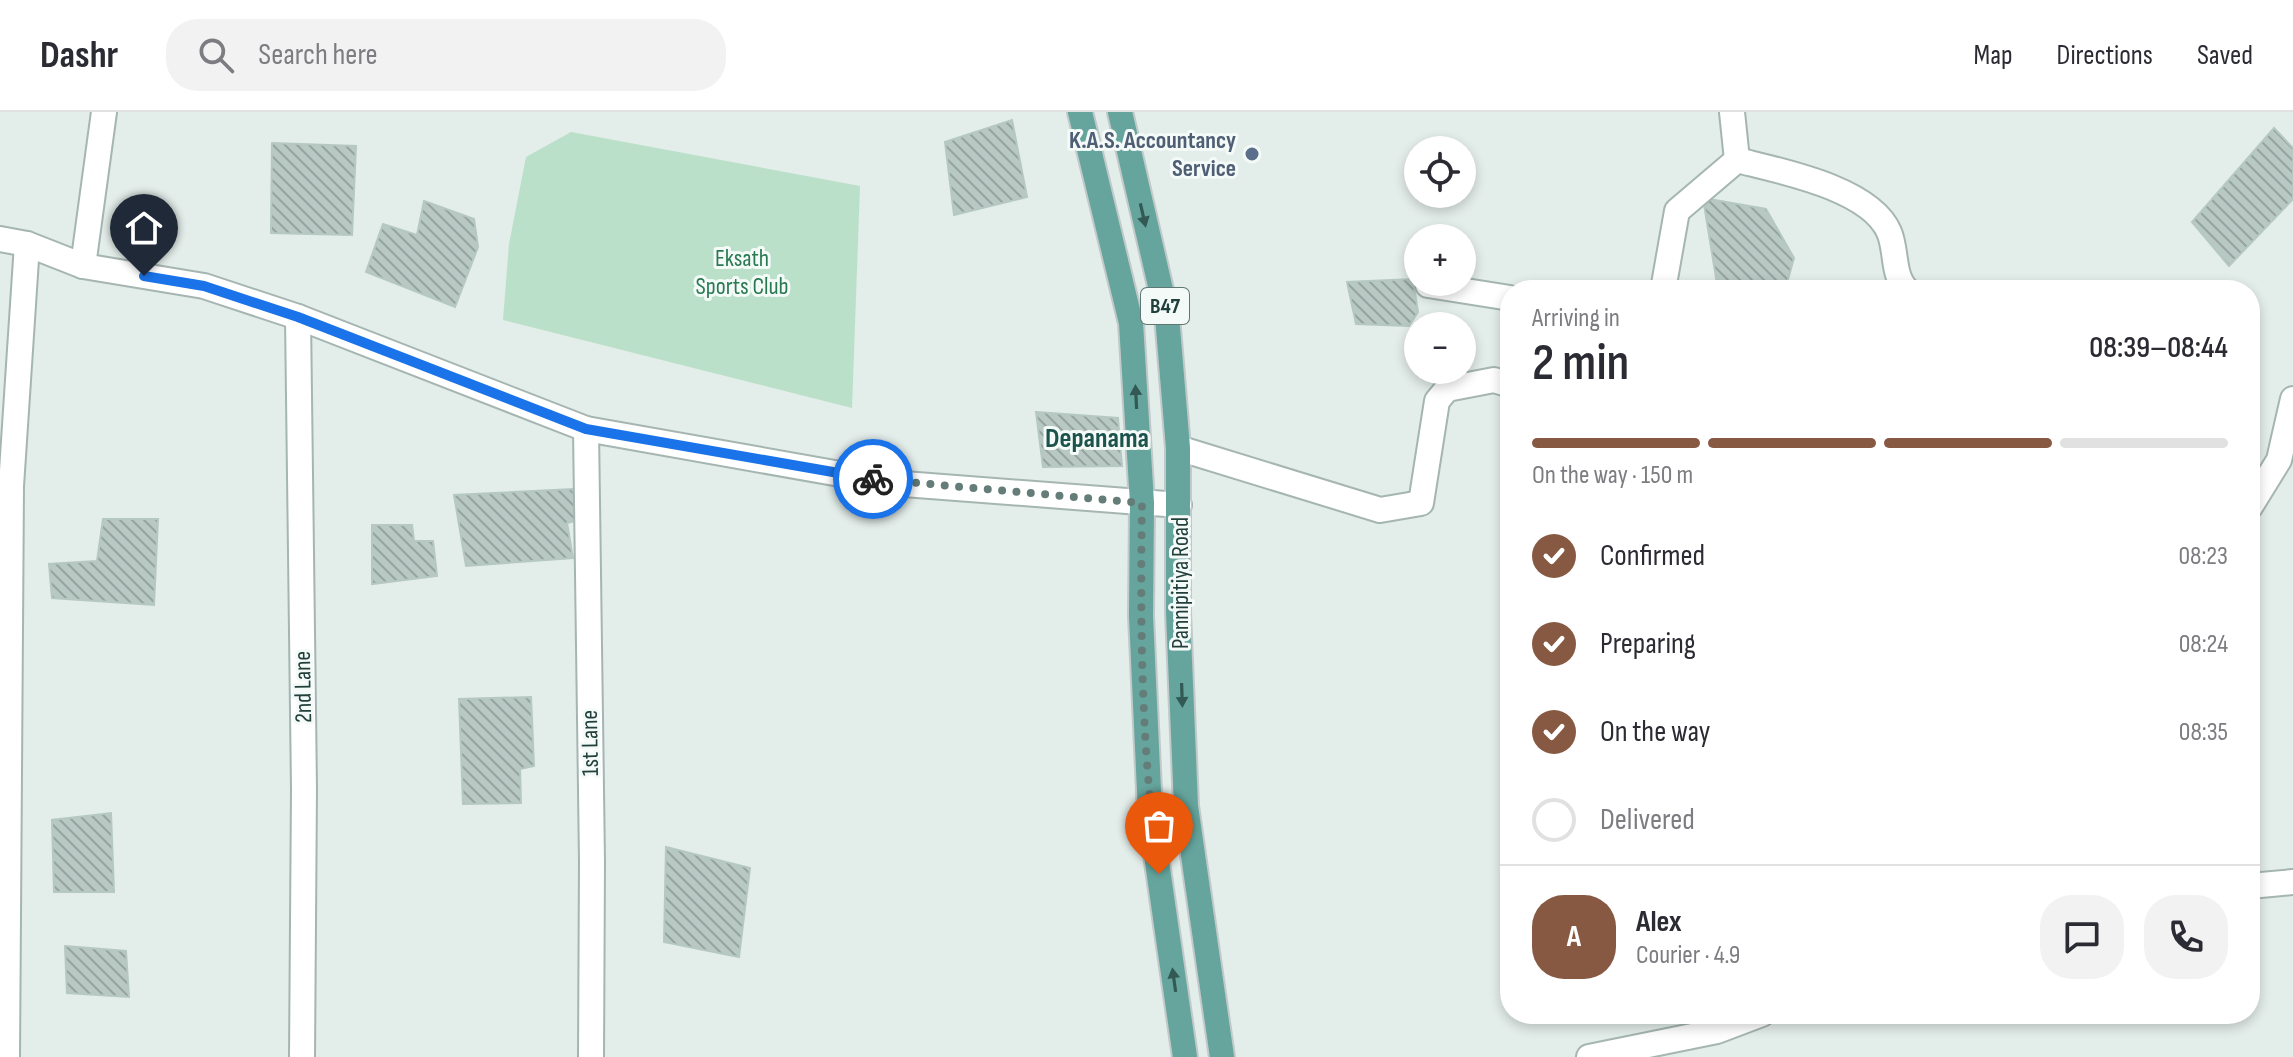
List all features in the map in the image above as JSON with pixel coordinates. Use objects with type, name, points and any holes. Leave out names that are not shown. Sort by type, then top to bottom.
[{"type":"main road","name":"Pannipitiya Road","points":[[1080,112],[1131,323],[1142,503],[1141,616],[1150,813],[1185,1057]]},
{"type":"main road","name":"Pannipitiya Road","points":[[1120,112],[1167,316],[1178,448],[1178,612],[1186,806],[1222,1057]]},
{"type":"street","points":[[83,266],[104,112]]},
{"type":"street","points":[[1732,112],[1737,160]]},
{"type":"street","points":[[1665,280],[1677,211],[1737,160]]},
{"type":"street","points":[[1737,160],[1818,182],[1872,208],[1889,232],[1899,280]]},
{"type":"street","points":[[0,239],[27,244],[83,266],[204,286],[298,317],[586,429],[891,483],[1179,505]]},
{"type":"street","points":[[7,1057],[11,486],[27,244]]},
{"type":"street","points":[[1476,293],[1500,296]]},
{"type":"street","name":"2nd Lane","points":[[298,317],[304,789],[302,1057]]},
{"type":"street","points":[[1178,448],[1380,510],[1421,503],[1437,401],[1447,389],[1494,380],[1500,382]]},
{"type":"street","points":[[2260,491],[2279,460],[2293,399]]},
{"type":"street","name":"1st Lane","points":[[586,429],[592,862],[591,1057]]},
{"type":"street","points":[[2260,885],[2293,882]]},
{"type":"street","points":[[1589,1057],[1717,1031],[1736,1024]]},
{"type":"green space","name":"Eksath Sports Club","points":[[571,132],[860,186],[852,408],[503,320],[509,244],[526,157]]},
{"type":"building","points":[[1012,120],[1027,197],[954,215],[945,142]]},
{"type":"building","points":[[2274,128],[2293,148],[2293,199],[2229,266],[2192,222]]},
{"type":"building","points":[[272,143],[356,146],[352,235],[271,233]]},
{"type":"building","points":[[1703,198],[1766,209],[1794,258],[1788,280],[1716,280]]},
{"type":"building","points":[[424,201],[474,219],[478,247],[455,307],[366,272],[383,224],[417,235]]},
{"type":"building","points":[[1404,279],[1404,296],[1416,296],[1418,312],[1404,312],[1404,326],[1356,324],[1347,282]]},
{"type":"building","points":[[1036,412],[1118,418],[1122,466],[1043,467]]},
{"type":"building","points":[[573,489],[579,520],[567,523],[573,558],[466,566],[454,495]]},
{"type":"building","points":[[103,519],[158,519],[154,605],[52,598],[49,564],[97,561]]},
{"type":"building","points":[[372,525],[412,525],[414,541],[433,541],[437,576],[372,584]]},
{"type":"building","points":[[531,697],[534,766],[520,769],[521,803],[463,804],[459,699]]},
{"type":"building","points":[[111,813],[114,892],[54,892],[52,820]]},
{"type":"building","points":[[666,847],[750,868],[739,957],[664,942]]},
{"type":"building","points":[[65,946],[126,951],[129,997],[67,993]]},
{"type":"way so far","points":[[873,479],[1142,503],[1142,645],[1150,813],[1159,874]]},
{"type":"place","name":"K.A.S. Accountancy Service","points":[[1252,154]]},
{"type":"district","name":"Depanama","points":[[1097,438]]},
{"type":"route","points":[[144,276],[204,286],[298,317],[586,429],[873,479]]}]
